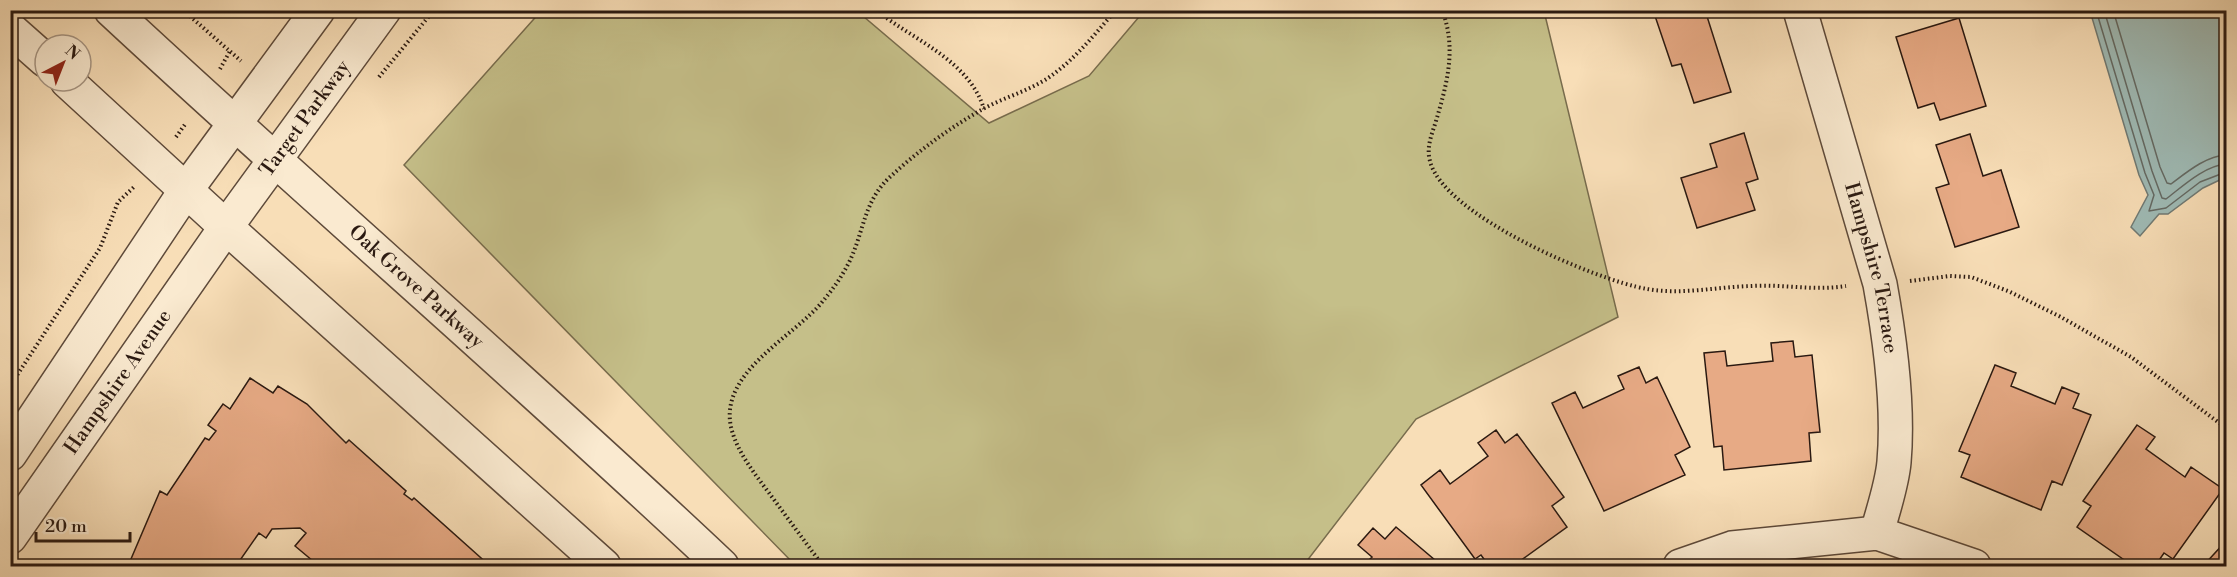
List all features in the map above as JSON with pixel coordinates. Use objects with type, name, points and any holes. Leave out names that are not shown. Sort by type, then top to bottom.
[{"type":"street","name":"Oak Grove Parkway","points":[[111,10],[233,124],[651,499],[722,567]]},
{"type":"street","points":[[10,454],[186,190],[318,10]]},
{"type":"street","name":"Target Parkway","points":[[226,227],[384,10]]},
{"type":"street","name":"Hampshire Terrace","points":[[1800,10],[1880,284],[1886,318],[1894,405],[1894,463],[1877,533]]},
{"type":"street","points":[[10,29],[33,49]]},
{"type":"street","points":[[80,93],[604,567]]},
{"type":"street","name":"Hampshire Avenue","points":[[10,537],[226,227]]},
{"type":"street","points":[[1680,567],[1732,548],[1877,533],[1974,567]]},
{"type":"path","points":[[10,387],[100,248],[118,202],[157,163],[205,98],[230,51],[183,10]]},
{"type":"path","points":[[374,83],[434,10]]},
{"type":"path","points":[[876,10],[957,68],[980,95],[984,109]]},
{"type":"path","points":[[823,567],[744,459],[731,426],[730,402],[739,382],[755,363],[806,319],[841,277],[852,256],[867,209],[875,194],[890,177],[915,156],[984,109],[1018,95],[1046,79],[1073,57],[1116,10]]},
{"type":"path","points":[[1442,10],[1449,38],[1450,63],[1447,82],[1429,143],[1429,160],[1437,179],[1451,195],[1516,237],[1561,260],[1630,286],[1673,292],[1753,286],[1827,289],[1855,284]]},
{"type":"path","points":[[1905,282],[1950,276],[1971,278],[2008,291],[2059,316],[2131,357],[2226,428]]},
{"type":"shaded area","points":[[541,11],[857,11],[989,123],[1089,76],[1144,11],[1544,11],[1618,317],[1416,419],[1303,566],[796,566],[404,165]]},
{"type":"water","points":[[2090,11],[2226,11],[2226,177],[2203,188],[2168,214],[2159,214],[2140,236],[2131,227],[2148,195],[2139,175]]},
{"type":"building","points":[[1663,10],[1705,10],[1731,92],[1694,103],[1681,64],[1672,66],[1654,13]]},
{"type":"building","points":[[1959,18],[1986,106],[1940,120],[1934,103],[1918,108],[1896,37]]},
{"type":"building","points":[[1744,133],[1758,179],[1746,183],[1755,210],[1697,228],[1681,178],[1717,167],[1710,144]]},
{"type":"building","points":[[1970,134],[1983,176],[2001,170],[2019,227],[1955,247],[1936,188],[1949,184],[1936,145]]},
{"type":"building","points":[[1793,341],[1795,357],[1812,355],[1820,432],[1809,433],[1811,461],[1724,470],[1722,446],[1714,447],[1704,353],[1725,351],[1727,366],[1773,361],[1771,343]]},
{"type":"building","points":[[1995,365],[2016,373],[2011,386],[2055,404],[2062,387],[2079,394],[2073,408],[2091,415],[2062,485],[2052,481],[2041,510],[1961,477],[1970,455],[1959,451]]},
{"type":"building","points":[[1639,367],[1646,383],[1657,377],[1690,447],[1675,455],[1685,475],[1604,511],[1552,403],[1575,392],[1583,408],[1624,389],[1618,376]]},
{"type":"building","points":[[250,378],[273,393],[278,386],[307,404],[346,443],[349,440],[406,491],[404,494],[412,500],[414,498],[490,566],[319,566],[295,546],[306,533],[300,528],[272,529],[266,538],[259,533],[236,566],[128,566],[160,491],[167,495],[205,438],[209,440],[216,431],[208,425],[223,404],[230,409]]},
{"type":"building","points":[[2137,425],[2155,437],[2146,449],[2185,477],[2191,467],[2223,489],[2173,559],[2164,553],[2155,566],[2133,566],[2077,527],[2091,506],[2083,501]]},
{"type":"building","points":[[1496,430],[1505,443],[1517,434],[1564,497],[1552,506],[1567,527],[1513,566],[1489,566],[1481,555],[1475,559],[1421,485],[1440,470],[1450,484],[1488,456],[1478,443]]},
{"type":"building","points":[[1396,527],[1442,566],[1363,566],[1372,557],[1358,545],[1373,528],[1385,539]]},
{"type":"building","points":[[2226,541],[2226,566],[2203,566]]}]
